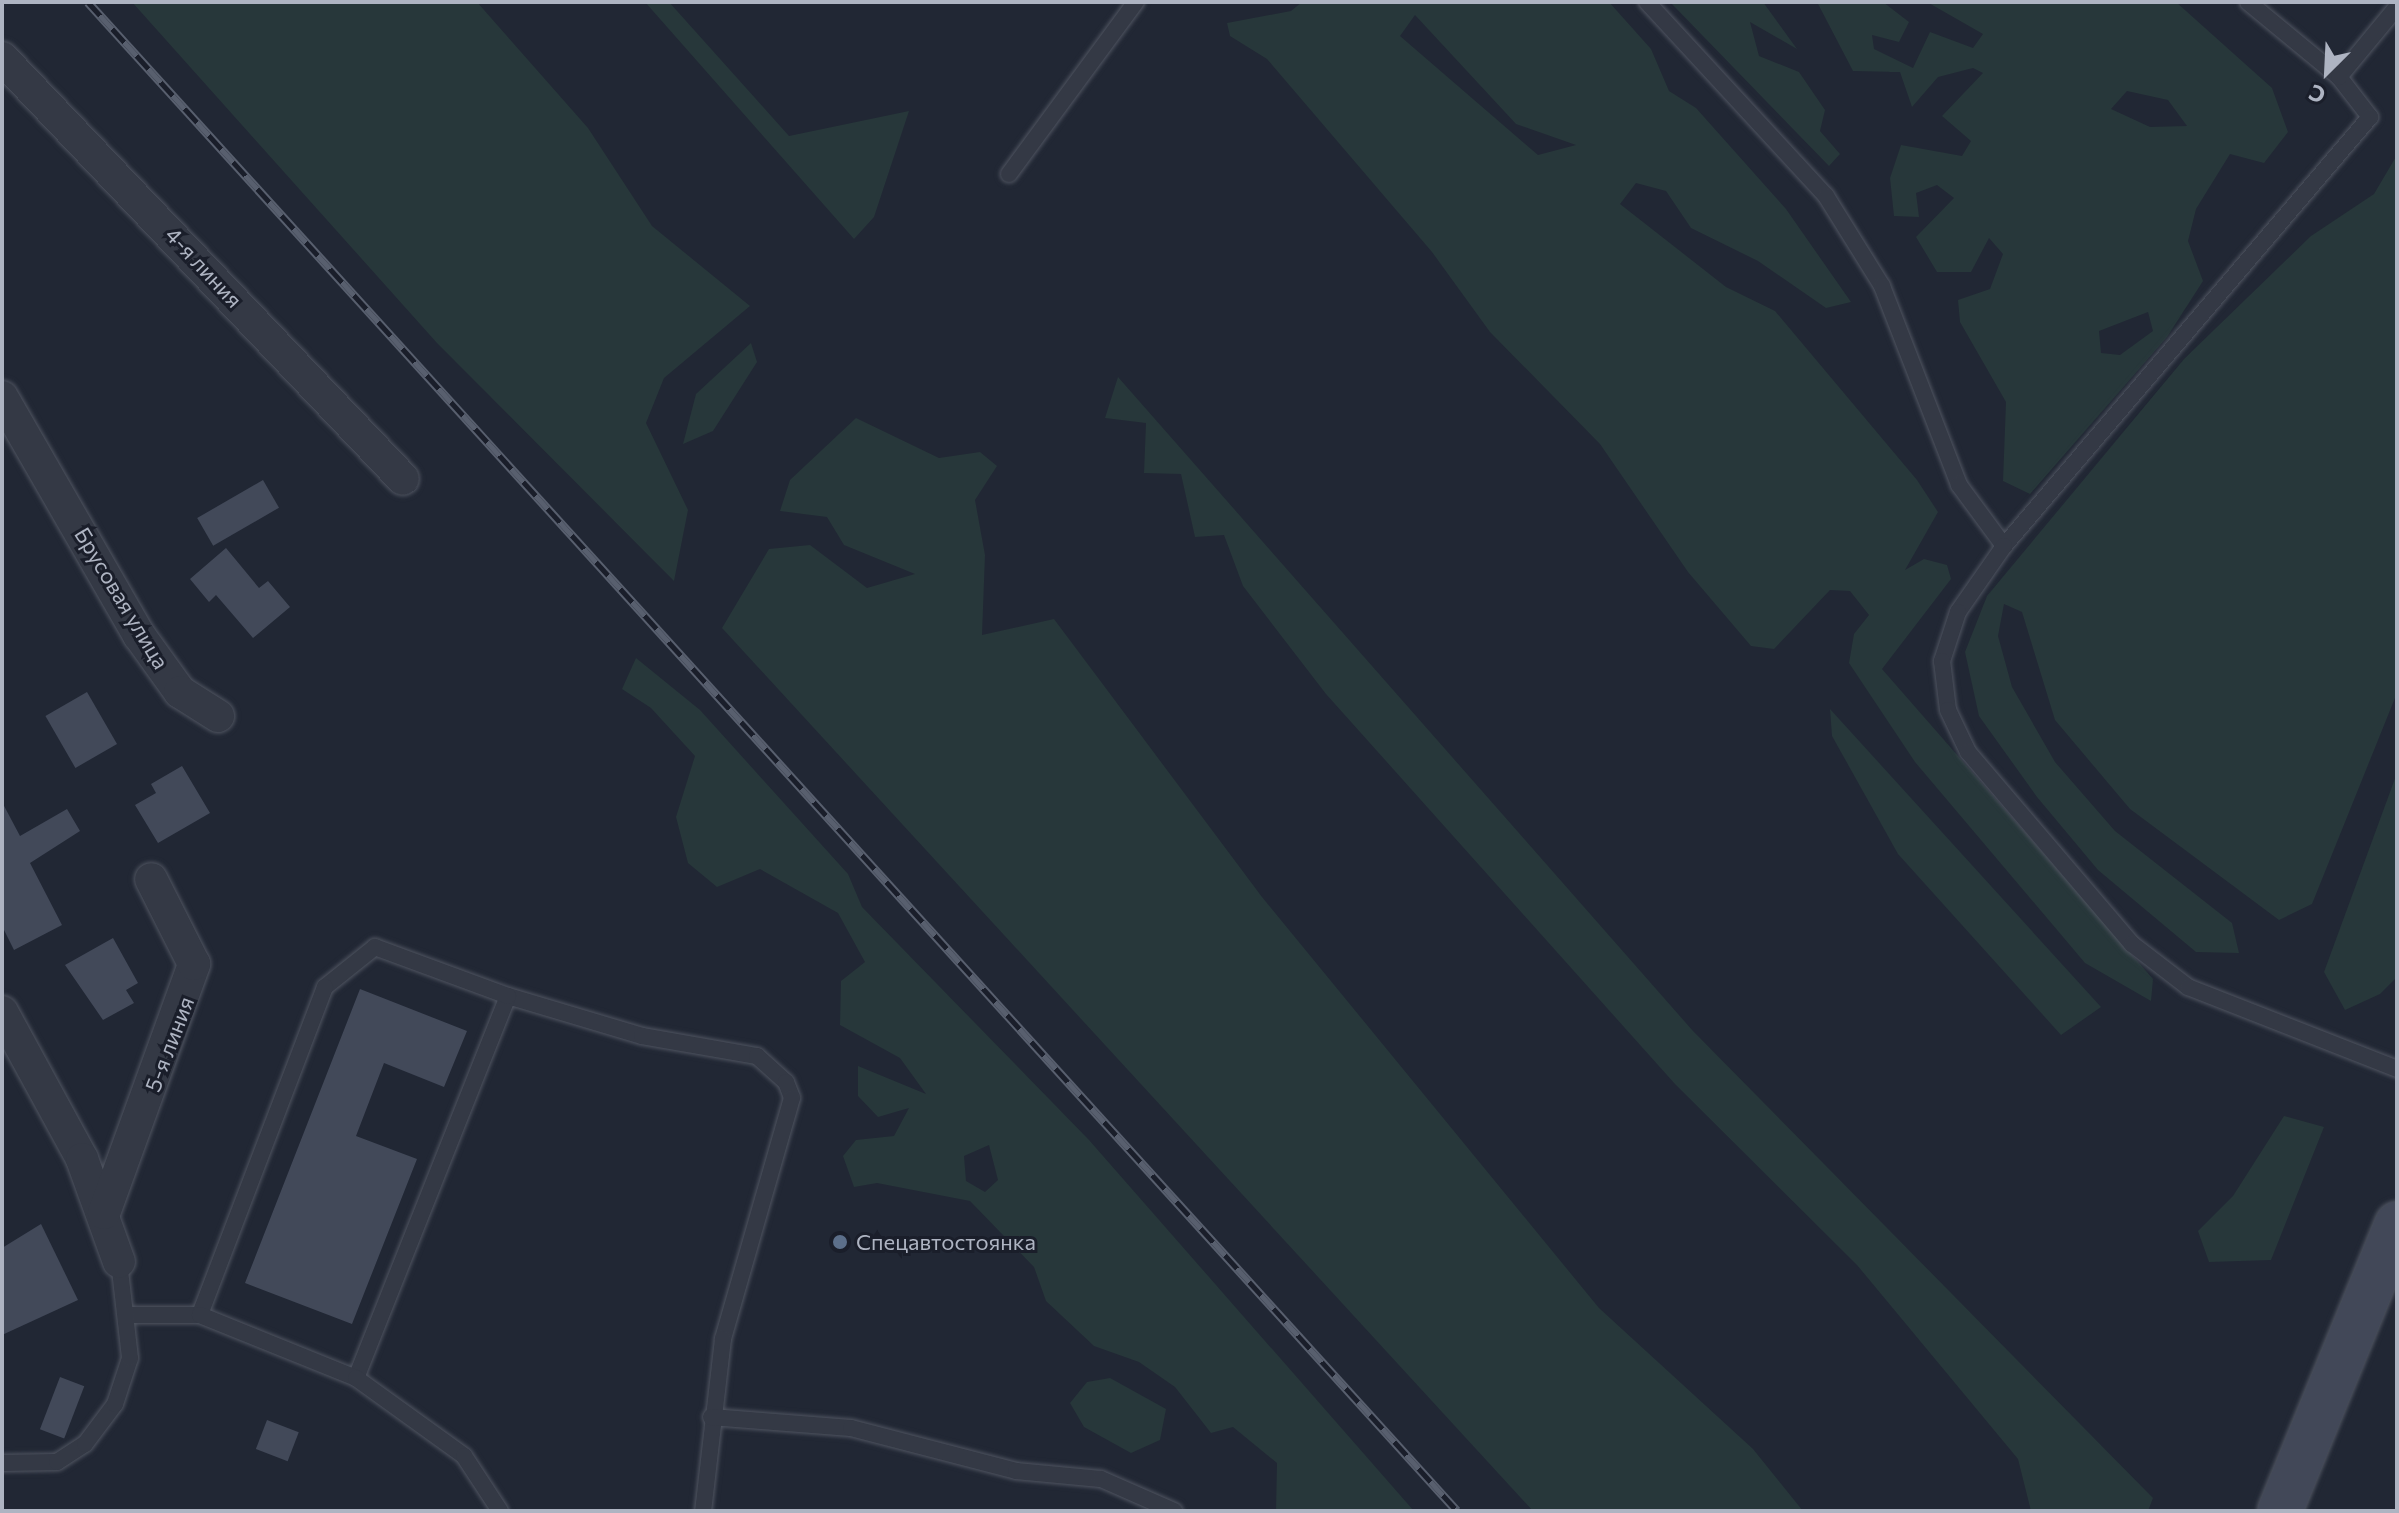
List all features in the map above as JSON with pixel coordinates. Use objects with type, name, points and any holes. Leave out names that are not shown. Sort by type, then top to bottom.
[{"type":"main road","points":[[2280,1511],[2397,1224]]},
{"type":"street","name":"4-я линия","points":[[2,58],[403,479]]},
{"type":"street","name":"Брусовая улица","points":[[2,397],[44,463],[139,635],[180,692],[218,716]]},
{"type":"street","name":"5-я линия","points":[[104,1213],[194,964],[151,879]]},
{"type":"street","points":[[2,1012],[104,1213],[119,1262]]},
{"type":"lane","points":[[1009,174],[1136,2]]},
{"type":"lane","points":[[1647,2],[1826,196],[1882,286],[1959,485],[2004,546]]},
{"type":"lane","points":[[2248,2],[2339,77],[2370,117],[2004,546],[1958,612],[1942,661],[1948,710],[1968,752],[2132,944],[2188,987],[2397,1069]]},
{"type":"lane","points":[[2339,77],[2397,7]]},
{"type":"lane","points":[[200,1315],[325,987],[375,947],[508,996],[642,1036],[757,1056],[786,1082],[792,1098],[723,1339],[711,1417],[703,1511]]},
{"type":"lane","points":[[356,1378],[508,996]]},
{"type":"lane","points":[[2,1463],[57,1462],[85,1444],[115,1404],[130,1358],[130,1315],[119,1262]]},
{"type":"lane","points":[[130,1315],[200,1315],[356,1378],[464,1456],[500,1511]]},
{"type":"lane","points":[[711,1417],[851,1428],[1016,1471],[1101,1479],[1174,1511]]},
{"type":"shaded area","points":[[132,2],[477,2],[588,128],[652,226],[750,306],[664,378],[646,423],[688,510],[674,581],[437,343]]},
{"type":"shaded area","points":[[645,2],[669,2],[789,136],[909,111],[874,217],[854,239]]},
{"type":"shaded area","points":[[1302,2],[1609,2],[1651,49],[1669,91],[1696,108],[1786,209],[1851,302],[1826,308],[1758,261],[1691,228],[1666,191],[1636,183],[1620,204],[1726,287],[1775,311],[1917,480],[1938,512],[1905,570],[1924,559],[1947,565],[1951,579],[1882,669],[2153,979],[2151,1001],[2085,963],[1915,762],[1849,663],[1854,634],[1869,615],[1850,591],[1830,590],[1774,649],[1751,646],[1688,572],[1600,444],[1490,332],[1432,252],[1267,59],[1230,36],[1227,23],[1291,11]],"holes":[[[1415,15],[1516,124],[1576,145],[1538,155],[1400,36]]]},
{"type":"shaded area","points":[[1670,2],[1763,2],[1797,49],[1750,22],[1759,56],[1799,72],[1825,110],[1820,131],[1840,154],[1829,166]]},
{"type":"shaded area","points":[[1817,2],[1883,2],[1909,22],[1899,42],[1872,35],[1874,49],[1913,68],[1930,32],[1973,48],[1983,34],[1927,2],[2176,2],[2272,88],[2288,132],[2264,163],[2230,154],[2196,209],[2188,241],[2203,281],[2167,337],[2030,494],[2003,481],[2006,402],[1960,322],[1958,300],[1990,289],[2003,254],[1989,238],[1971,272],[1937,272],[1916,237],[1954,198],[1937,185],[1916,193],[1919,217],[1894,216],[1890,178],[1901,145],[1962,156],[1971,141],[1942,116],[1983,73],[1973,68],[1938,77],[1912,107],[1900,72],[1853,71]],"holes":[[[2127,91],[2168,100],[2187,126],[2150,127],[2111,109]],[[2148,312],[2153,331],[2120,355],[2101,353],[2099,331]]]},
{"type":"shaded area","points":[[2397,155],[2397,693],[2312,904],[2279,920],[2130,809],[2055,720],[2022,612],[2004,604],[1998,636],[2012,687],[2055,762],[2115,831],[2232,923],[2239,953],[2196,952],[2098,870],[2037,797],[1979,716],[1965,652],[1987,596],[2184,359],[2311,236],[2374,194]]},
{"type":"shaded area","points":[[751,343],[757,362],[713,431],[683,444],[696,394]]},
{"type":"shaded area","points":[[1118,377],[1693,1031],[2153,1498],[2148,1511],[2031,1511],[2018,1459],[1857,1265],[1675,1084],[1326,694],[1243,586],[1224,535],[1195,537],[1181,474],[1144,473],[1146,423],[1105,418]]},
{"type":"shaded area","points":[[856,418],[939,458],[980,452],[997,466],[975,500],[985,555],[982,635],[1054,619],[1262,897],[1599,1308],[1753,1449],[1803,1511],[1533,1511],[722,628],[769,549],[810,545],[867,588],[915,574],[844,545],[827,517],[780,511],[790,480]]},
{"type":"shaded area","points":[[636,658],[700,710],[848,874],[862,907],[1089,1140],[1414,1511],[1276,1511],[1277,1463],[1233,1427],[1211,1433],[1175,1387],[1139,1362],[1094,1346],[1046,1301],[1034,1267],[970,1201],[877,1183],[854,1187],[843,1156],[856,1140],[894,1136],[909,1108],[878,1117],[858,1096],[858,1066],[926,1094],[900,1058],[840,1025],[841,981],[865,962],[838,913],[760,869],[717,887],[688,863],[676,817],[695,756],[651,708],[622,689]],"holes":[[[989,1145],[998,1180],[985,1192],[966,1181],[964,1156]]]},
{"type":"shaded area","points":[[1830,709],[2101,1007],[2061,1035],[1898,854],[1832,736]]},
{"type":"shaded area","points":[[2397,773],[2397,977],[2380,994],[2345,1010],[2324,972]]},
{"type":"shaded area","points":[[2284,1116],[2324,1127],[2271,1260],[2209,1262],[2198,1231],[2233,1196]]},
{"type":"shaded area","points":[[1110,1378],[1166,1409],[1160,1440],[1131,1453],[1084,1427],[1070,1403],[1087,1382]]},
{"type":"building","points":[[263,480],[279,508],[213,546],[197,518]]},
{"type":"building","points":[[226,548],[259,588],[268,581],[290,607],[253,638],[216,595],[209,602],[190,579]]},
{"type":"building","points":[[87,692],[117,744],[75,768],[45,716]]},
{"type":"building","points":[[182,766],[210,813],[158,843],[135,805],[156,793],[151,784]]},
{"type":"building","points":[[2,802],[20,836],[67,809],[80,831],[30,863],[62,925],[14,950],[2,926]]},
{"type":"building","points":[[113,938],[138,983],[126,990],[134,1003],[103,1020],[65,965]]},
{"type":"building","points":[[360,989],[467,1031],[444,1087],[384,1063],[356,1136],[417,1159],[352,1324],[245,1283]]},
{"type":"building","points":[[41,1224],[78,1300],[2,1335],[2,1248]]},
{"type":"building","points":[[60,1377],[84,1386],[64,1439],[40,1429]]},
{"type":"building","points":[[267,1420],[299,1432],[288,1461],[256,1449]]},
{"type":"railway","points":[[88,2],[1457,1511]]},
{"type":"place","name":"Спецавтостоянка","points":[[840,1242]]}]
